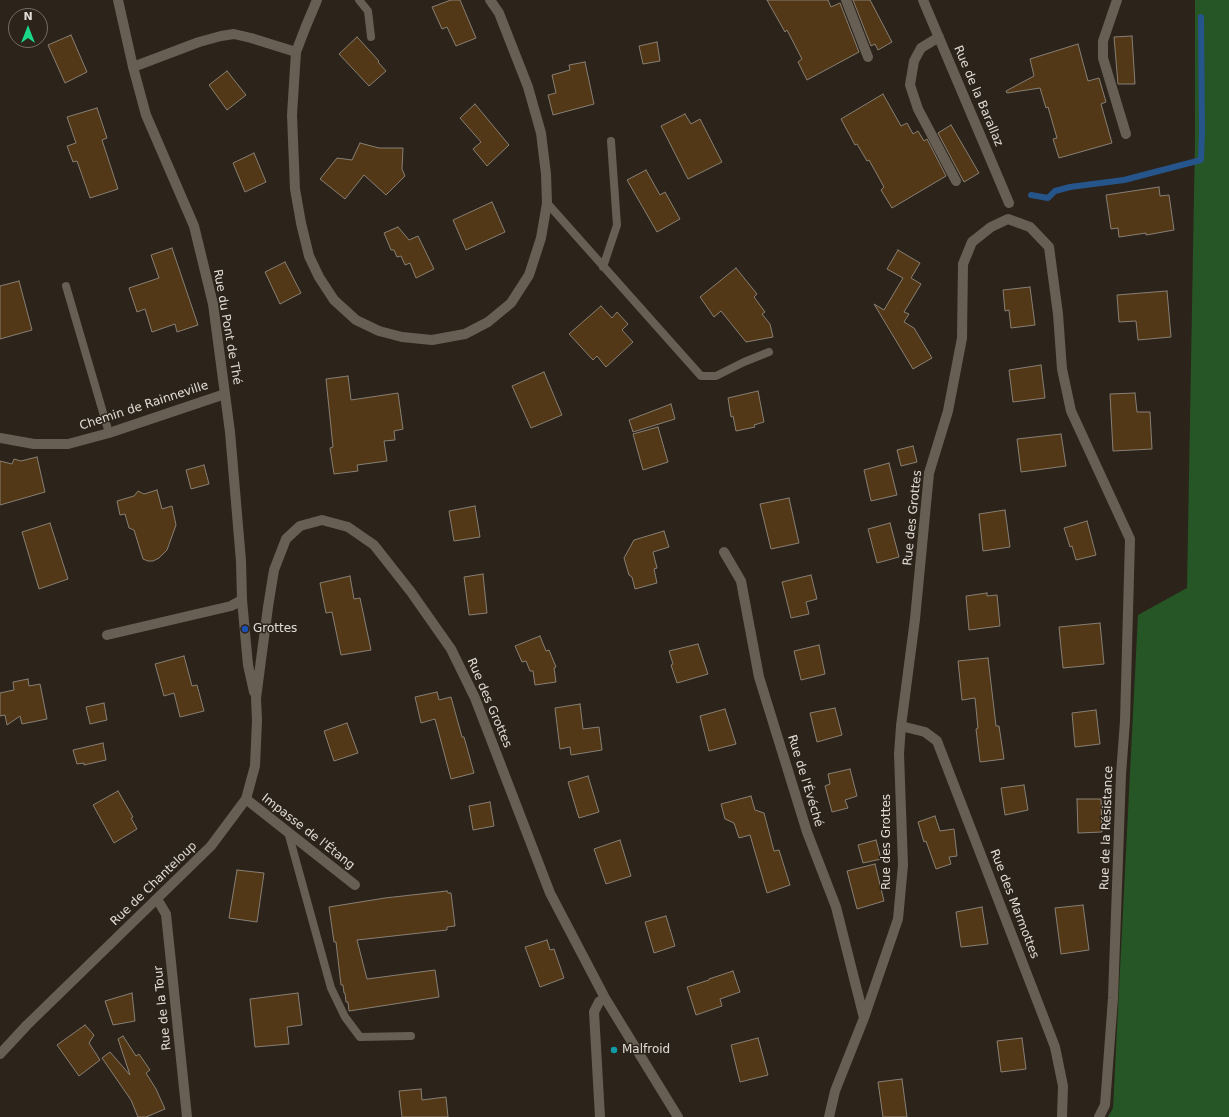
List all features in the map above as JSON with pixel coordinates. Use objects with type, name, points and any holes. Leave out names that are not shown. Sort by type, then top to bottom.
[{"type":"street","name":"Rue du Pont de Thé","points":[[118,0],[133,67],[146,115],[194,226],[213,304],[230,432],[248,665],[256,698]]},
{"type":"street","points":[[317,0],[296,52],[292,115],[295,189],[309,256],[319,277],[334,300],[356,320],[378,331],[402,337],[432,340],[465,334],[488,322],[511,303],[529,275],[541,238],[547,203],[546,174],[541,133],[530,93],[498,13],[490,0]]},
{"type":"street","points":[[846,0],[868,58]]},
{"type":"street","name":"Rue de la Barallaz","points":[[923,0],[1009,203]]},
{"type":"street","points":[[1117,0],[1102,40],[1103,58],[1126,134]]},
{"type":"street","points":[[133,67],[198,42],[234,34],[296,52]]},
{"type":"street","points":[[939,37],[921,48],[914,61],[910,85],[918,109],[956,182]]},
{"type":"street","name":"Rue des Grottes","points":[[829,1117],[835,1091],[864,1018],[898,920],[903,865],[899,754],[900,726],[915,619],[929,474],[948,411],[962,338],[963,264],[972,242],[991,227],[1008,219],[1030,227],[1049,247],[1058,314],[1062,369],[1071,411],[1130,539]]},
{"type":"street","name":"Chemin de Rainneville","points":[[0,438],[34,444],[68,444],[110,433],[225,394]]},
{"type":"street","name":"Rue des Grottes","points":[[256,698],[274,570],[286,539],[300,526],[322,520],[348,527],[374,545],[411,592],[451,649],[475,698],[550,893],[605,998],[678,1117]]},
{"type":"street","name":"Rue de la Résistance","points":[[1099,1117],[1105,1105],[1112,998],[1121,774],[1125,721],[1130,539]]},
{"type":"street","name":"Rue de l'Évéché","points":[[724,552],[740,581],[759,677],[807,832],[836,907],[864,1018]]},
{"type":"street","points":[[107,635],[232,606],[242,600]]},
{"type":"street","name":"Rue de Chanteloup","points":[[0,1054],[26,1025],[211,846],[246,799],[255,766],[257,721],[256,698]]},
{"type":"street","name":"Rue des Marmottes","points":[[900,726],[925,732],[937,741],[1055,1047],[1063,1086],[1062,1117]]},
{"type":"street","name":"Impasse de l'Étang","points":[[246,799],[355,885]]},
{"type":"street","name":"Rue de la Tour","points":[[157,899],[166,914],[187,1117]]},
{"type":"street","points":[[600,1117],[594,1012],[599,1002],[605,998]]},
{"type":"lane","points":[[359,0],[368,11],[371,37]]},
{"type":"lane","points":[[603,267],[617,225],[610,141]]},
{"type":"lane","points":[[547,203],[701,376],[716,376],[744,362],[769,352]]},
{"type":"lane","points":[[66,286],[110,433]]},
{"type":"lane","points":[[288,832],[331,988],[345,1017],[360,1037],[411,1036]]},
{"type":"green space","points":[[1195,0],[1229,0],[1229,1117],[1108,1117],[1113,1108],[1138,615],[1187,588],[1195,140]]},
{"type":"building","points":[[451,0],[460,0],[476,38],[456,46],[447,27],[442,29],[432,7]]},
{"type":"building","points":[[767,0],[828,0],[831,7],[840,3],[859,52],[807,80],[798,62],[802,59],[787,30],[785,32]]},
{"type":"building","points":[[853,0],[870,0],[892,42],[878,50],[875,44],[871,46]]},
{"type":"building","points":[[71,35],[87,72],[65,83],[48,45]]},
{"type":"building","points":[[1132,36],[1135,84],[1118,84],[1114,37]]},
{"type":"building","points":[[357,37],[386,71],[369,86],[339,54]]},
{"type":"building","points":[[657,42],[660,61],[643,64],[639,46]]},
{"type":"building","points":[[1078,44],[1088,81],[1099,78],[1106,102],[1101,104],[1112,143],[1059,158],[1053,139],[1057,138],[1048,107],[1046,108],[1040,88],[1007,93],[1006,91],[1034,76],[1030,59]]},
{"type":"building","points":[[585,62],[594,104],[553,115],[548,95],[556,93],[552,75],[570,70],[569,65]]},
{"type":"building","points":[[227,71],[246,95],[227,110],[209,85]]},
{"type":"building","points":[[883,94],[901,126],[907,123],[913,134],[918,131],[924,141],[927,139],[946,176],[892,208],[881,190],[884,187],[869,160],[867,161],[857,144],[855,145],[841,119]]},
{"type":"building","points":[[475,104],[509,145],[487,166],[473,149],[481,142],[460,118]]},
{"type":"building","points":[[97,108],[107,138],[102,140],[118,189],[90,198],[77,161],[73,162],[67,146],[76,143],[67,117]]},
{"type":"building","points":[[685,114],[691,124],[700,119],[722,162],[688,179],[661,126]]},
{"type":"building","points":[[951,125],[979,173],[964,182],[938,133]]},
{"type":"building","points":[[360,143],[379,148],[403,148],[402,169],[405,176],[386,195],[364,175],[345,199],[320,179],[337,158],[352,160]]},
{"type":"building","points":[[254,153],[266,182],[245,192],[233,163]]},
{"type":"building","points":[[646,170],[660,195],[665,192],[680,219],[657,232],[627,180]]},
{"type":"building","points":[[1159,187],[1160,196],[1169,195],[1174,230],[1146,235],[1146,233],[1119,237],[1118,228],[1111,229],[1106,195]]},
{"type":"building","points":[[492,202],[505,232],[466,250],[453,220]]},
{"type":"building","points":[[398,227],[409,240],[418,236],[434,269],[416,278],[410,263],[405,265],[401,256],[397,257],[394,250],[391,250],[384,233]]},
{"type":"building","points":[[172,248],[198,325],[177,332],[175,324],[152,332],[145,309],[137,312],[129,288],[159,278],[151,255]]},
{"type":"building","points":[[898,250],[920,263],[911,278],[921,284],[904,312],[909,314],[904,322],[914,328],[932,358],[913,369],[874,304],[884,310],[903,278],[887,269]]},
{"type":"building","points":[[285,262],[301,293],[280,304],[265,272]]},
{"type":"building","points":[[736,268],[757,294],[754,297],[765,312],[762,314],[770,324],[773,337],[746,342],[721,311],[714,317],[700,297]]},
{"type":"building","points":[[19,281],[32,330],[0,339],[0,286]]},
{"type":"building","points":[[1030,287],[1035,325],[1011,328],[1009,310],[1005,311],[1003,290]]},
{"type":"building","points":[[1167,291],[1171,337],[1138,340],[1136,321],[1119,322],[1117,295]]},
{"type":"building","points":[[601,306],[612,318],[617,312],[628,324],[622,330],[633,342],[606,367],[597,356],[593,360],[569,334]]},
{"type":"building","points":[[1041,365],[1045,398],[1013,402],[1009,370]]},
{"type":"building","points":[[544,372],[562,415],[531,428],[512,386]]},
{"type":"building","points":[[348,376],[351,400],[398,393],[403,429],[394,431],[395,440],[384,441],[387,461],[357,465],[358,471],[334,474],[330,448],[333,447],[326,379]]},
{"type":"building","points":[[758,391],[764,422],[754,425],[755,427],[736,431],[733,416],[731,417],[728,398]]},
{"type":"building","points":[[1135,393],[1137,412],[1150,412],[1152,449],[1113,451],[1110,394]]},
{"type":"building","points":[[671,404],[675,419],[633,432],[629,420]]},
{"type":"building","points":[[658,427],[668,462],[643,470],[633,434]]},
{"type":"building","points":[[1061,434],[1066,466],[1021,472],[1017,439]]},
{"type":"building","points":[[913,446],[917,462],[901,466],[897,450]]},
{"type":"building","points":[[37,457],[45,492],[0,505],[0,461],[12,464],[14,459],[21,461]]},
{"type":"building","points":[[889,463],[897,495],[871,501],[864,470]]},
{"type":"building","points":[[204,465],[209,484],[191,489],[186,470]]},
{"type":"building","points":[[157,490],[162,509],[172,506],[176,525],[167,550],[159,558],[153,561],[148,561],[143,559],[134,530],[129,528],[125,514],[120,515],[117,501],[134,496],[138,491],[144,494]]},
{"type":"building","points":[[789,498],[799,543],[771,549],[760,504]]},
{"type":"building","points":[[475,506],[480,537],[454,541],[449,511]]},
{"type":"building","points":[[1005,510],[1010,547],[983,551],[979,514]]},
{"type":"building","points":[[1087,521],[1096,555],[1076,560],[1064,528]]},
{"type":"building","points":[[50,523],[68,579],[39,589],[22,532]]},
{"type":"building","points":[[890,523],[899,557],[877,563],[868,529]]},
{"type":"building","points":[[664,531],[669,547],[653,552],[657,568],[654,569],[657,583],[635,589],[624,558],[634,540]]},
{"type":"building","points":[[483,574],[487,613],[469,615],[464,577]]},
{"type":"building","points":[[811,575],[817,599],[806,602],[809,614],[791,618],[782,582]]},
{"type":"building","points":[[350,576],[354,599],[360,598],[371,650],[341,655],[332,612],[326,613],[320,583]]},
{"type":"building","points":[[987,593],[987,596],[997,595],[1000,626],[969,630],[966,596]]},
{"type":"building","points":[[1100,623],[1104,664],[1063,668],[1059,627]]},
{"type":"building","points":[[540,636],[546,651],[549,650],[556,667],[554,668],[556,682],[535,685],[533,671],[530,671],[526,661],[522,662],[515,646]]},
{"type":"building","points":[[698,644],[708,674],[677,683],[671,665],[673,664],[669,651]]},
{"type":"building","points":[[819,645],[825,674],[801,680],[794,651]]},
{"type":"building","points":[[184,656],[192,686],[197,685],[204,711],[180,717],[174,693],[164,696],[155,664]]},
{"type":"building","points":[[988,658],[996,726],[999,726],[1004,759],[980,762],[976,729],[978,728],[975,698],[962,700],[958,661]]},
{"type":"building","points":[[28,679],[29,686],[40,684],[47,719],[22,724],[20,716],[7,725],[5,715],[0,716],[0,693],[14,690],[13,682]]},
{"type":"building","points":[[437,692],[439,700],[451,697],[474,773],[451,779],[435,719],[421,723],[415,697]]},
{"type":"building","points":[[104,703],[107,720],[90,724],[86,707]]},
{"type":"building","points":[[580,704],[583,729],[599,727],[602,750],[571,755],[570,747],[560,749],[555,708]]},
{"type":"building","points":[[835,708],[842,735],[817,742],[810,713]]},
{"type":"building","points":[[725,709],[736,744],[709,751],[700,716]]},
{"type":"building","points":[[1096,710],[1100,744],[1075,747],[1072,713]]},
{"type":"building","points":[[347,723],[358,753],[334,761],[324,731]]},
{"type":"building","points":[[103,743],[106,760],[84,765],[84,763],[77,764],[73,750]]},
{"type":"building","points":[[850,769],[857,796],[845,800],[848,808],[832,812],[825,786],[830,784],[828,774]]},
{"type":"building","points":[[588,776],[599,812],[579,818],[568,782]]},
{"type":"building","points":[[1024,785],[1028,810],[1005,815],[1001,788]]},
{"type":"building","points":[[118,791],[133,817],[131,818],[137,829],[114,843],[93,805]]},
{"type":"building","points":[[751,796],[755,810],[764,813],[774,851],[779,850],[790,885],[767,893],[750,835],[739,838],[734,823],[725,819],[721,804]]},
{"type":"building","points":[[1077,799],[1101,799],[1102,832],[1078,833]]},
{"type":"building","points":[[490,802],[494,826],[473,830],[469,806]]},
{"type":"building","points":[[935,816],[940,831],[954,829],[957,856],[949,857],[951,864],[936,869],[926,841],[924,842],[918,822]]},
{"type":"building","points":[[620,840],[631,876],[606,884],[594,849]]},
{"type":"building","points":[[876,840],[881,859],[863,863],[858,845]]},
{"type":"building","points":[[875,864],[884,901],[857,909],[847,871]]},
{"type":"building","points":[[237,870],[264,873],[257,922],[229,918]]},
{"type":"building","points":[[447,891],[448,893],[451,893],[455,926],[447,927],[447,930],[357,940],[367,979],[435,970],[439,997],[349,1011],[343,985],[341,985],[336,942],[334,942],[329,907],[385,898]]},
{"type":"building","points":[[1083,905],[1089,950],[1061,954],[1055,908]]},
{"type":"building","points":[[982,907],[988,944],[961,947],[956,912]]},
{"type":"building","points":[[666,916],[675,946],[654,953],[645,922]]},
{"type":"building","points":[[547,940],[550,950],[554,949],[564,978],[540,987],[525,947]]},
{"type":"building","points":[[733,971],[740,992],[720,999],[722,1006],[696,1015],[687,987]]},
{"type":"building","points":[[132,993],[135,1021],[113,1025],[105,1001]]},
{"type":"building","points":[[298,993],[302,1025],[287,1027],[289,1044],[255,1047],[250,999]]},
{"type":"building","points":[[85,1025],[94,1035],[89,1043],[100,1060],[79,1076],[57,1045]]},
{"type":"building","points":[[123,1036],[136,1056],[139,1054],[150,1070],[146,1073],[156,1089],[165,1109],[146,1117],[138,1117],[131,1100],[102,1058],[110,1052],[130,1075],[118,1039]]},
{"type":"building","points":[[758,1038],[768,1075],[740,1082],[731,1045]]},
{"type":"building","points":[[1022,1038],[1026,1069],[1001,1072],[997,1041]]},
{"type":"building","points":[[902,1079],[907,1117],[883,1117],[878,1082]]},
{"type":"building","points":[[421,1089],[422,1100],[446,1097],[448,1117],[402,1117],[399,1091]]},
{"type":"waterway","points":[[1031,195],[1048,198],[1055,191],[1070,187],[1124,180],[1201,160],[1201,17]]},
{"type":"place","name":"Grottes","points":[[245,629]]},
{"type":"place","name":"Malfroid","points":[[614,1050]]}]
